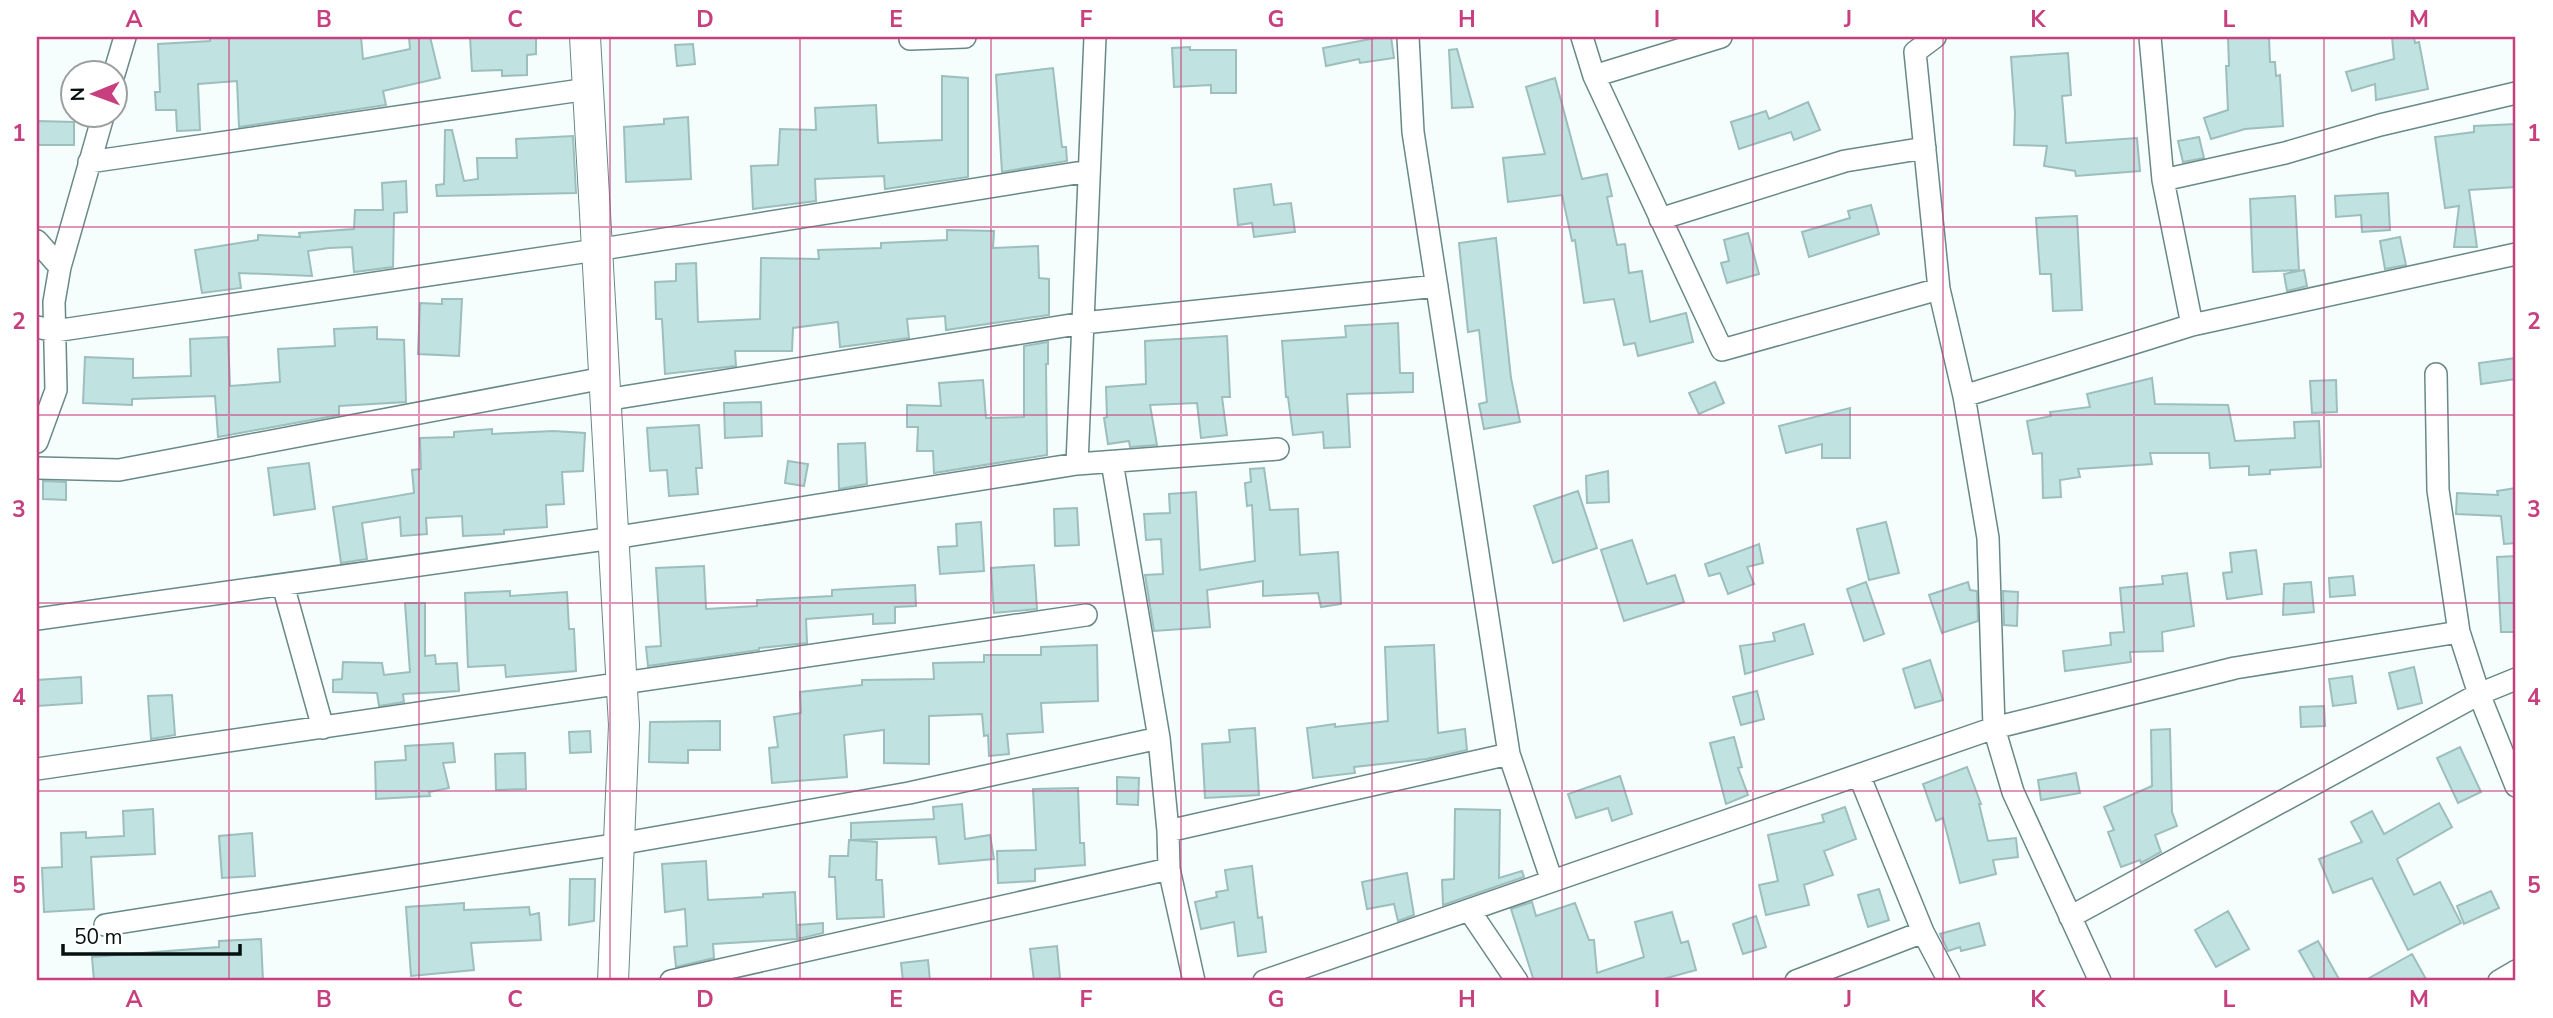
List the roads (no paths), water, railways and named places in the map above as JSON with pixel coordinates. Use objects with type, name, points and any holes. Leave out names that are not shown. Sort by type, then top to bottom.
[{"type":"street","points":[[118,60],[125,37]]},
{"type":"street","points":[[585,37],[624,725],[613,981]]},
{"type":"street","points":[[910,39],[965,37]]},
{"type":"street","points":[[1077,464],[1095,37]]},
{"type":"street","points":[[1408,37],[1413,132],[1509,754],[1552,881]]},
{"type":"street","points":[[1582,37],[1594,76],[1722,350],[1940,289]]},
{"type":"street","points":[[1594,76],[1721,37]]},
{"type":"street","points":[[1935,37],[1915,52],[1940,289],[1964,396],[1988,538],[1994,728],[2013,792],[2100,981]]},
{"type":"street","points":[[2150,37],[2163,180],[2192,325]]},
{"type":"street","points":[[89,162],[588,89]]},
{"type":"street","points":[[2163,180],[2284,153],[2380,125],[2516,93]]},
{"type":"street","points":[[37,442],[56,390],[46,329],[60,267],[99,130]]},
{"type":"street","points":[[1660,219],[1844,161],[1925,148]]},
{"type":"street","points":[[46,329],[596,250],[1089,171]]},
{"type":"street","points":[[37,241],[60,267]]},
{"type":"street","points":[[1964,396],[2192,325],[2516,254]]},
{"type":"street","points":[[37,468],[119,470],[604,389],[1083,323],[1437,286]]},
{"type":"street","points":[[2436,374],[2438,490],[2459,632],[2479,694],[2516,786]]},
{"type":"street","points":[[37,619],[613,538],[1077,464],[1278,449]]},
{"type":"street","points":[[1112,462],[1158,738],[1168,831],[1169,869],[1194,981]]},
{"type":"street","points":[[284,584],[323,728]]},
{"type":"street","points":[[37,769],[1086,615]]},
{"type":"street","points":[[1264,981],[1994,728],[2235,668],[2459,632]]},
{"type":"street","points":[[2070,917],[2479,694],[2516,679]]},
{"type":"street","points":[[105,925],[619,844],[909,793],[1158,738]]},
{"type":"street","points":[[1168,831],[1509,754]]},
{"type":"street","points":[[1859,775],[1923,932],[1950,981]]},
{"type":"street","points":[[671,981],[1169,869]]},
{"type":"street","points":[[1469,910],[1517,981]]},
{"type":"street","points":[[1796,981],[1923,932]]},
{"type":"street","points":[[2499,981],[2516,971]]}]
